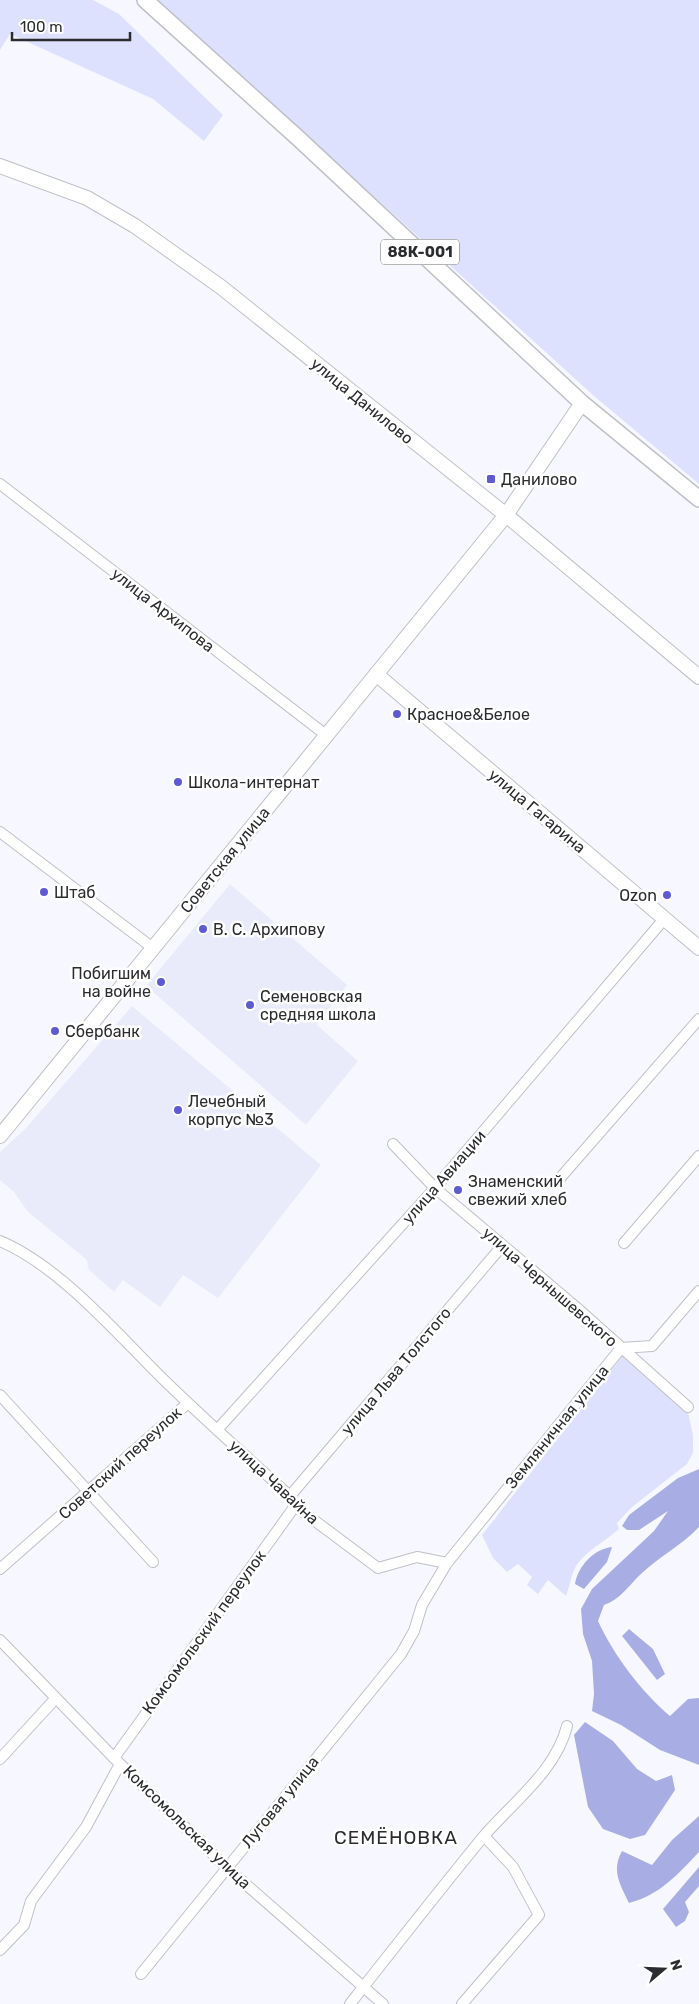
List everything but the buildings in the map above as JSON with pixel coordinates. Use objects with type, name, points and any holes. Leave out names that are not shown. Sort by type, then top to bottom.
[{"type":"main road","name":"88К-001","points":[[145,0],[298,138],[582,402],[699,499]]},
{"type":"main road","name":"улица Данилово","points":[[0,166],[65,189],[135,226],[221,287],[506,516],[699,677]]},
{"type":"main road","name":"Советская улица","points":[[1,1133],[506,516],[582,402]]},
{"type":"main road","name":"улица Гагарина","points":[[376,674],[699,948]]},
{"type":"street","name":"улица Архипова","points":[[0,484],[326,736]]},
{"type":"street","points":[[0,832],[153,948]]},
{"type":"street","name":"улица Авиации","points":[[217,1430],[435,1188],[665,918]]},
{"type":"street","points":[[560,1176],[699,1018]]},
{"type":"street","name":"улица Чернышевского","points":[[393,1144],[435,1188],[688,1407]]},
{"type":"street","points":[[624,1244],[699,1156]]},
{"type":"street","name":"Советский переулок","points":[[0,1241],[26,1255],[70,1288],[188,1403],[90,1492],[0,1569]]},
{"type":"street","name":"улица Льва Толстого","points":[[292,1501],[502,1246]]},
{"type":"street","points":[[621,1348],[652,1346],[699,1291]]},
{"type":"street","name":"Земляничная улица","points":[[401,1654],[414,1631],[422,1605],[446,1563],[621,1348]]},
{"type":"street","points":[[0,1395],[153,1562]]},
{"type":"street","name":"улица Чавайна","points":[[188,1403],[292,1501],[378,1568],[417,1557],[446,1563]]},
{"type":"street","name":"Комсомольский переулок","points":[[0,1950],[24,1925],[31,1901],[86,1828],[117,1761],[292,1501]]},
{"type":"street","name":"Комсомольская улица","points":[[2,1647],[226,1867],[383,2004]]},
{"type":"street","name":"Луговая улица","points":[[141,1974],[226,1867],[401,1654]]},
{"type":"street","points":[[0,1759],[56,1698]]},
{"type":"street","points":[[350,2004],[484,1836],[552,1761],[563,1741],[567,1726]]},
{"type":"street","points":[[462,2004],[539,1915],[513,1867],[484,1836]]},
{"type":"shaded area","points":[[0,0],[93,0],[119,14],[223,115],[204,141],[153,99],[10,34],[0,50]]},
{"type":"shaded area","points":[[157,0],[699,0],[699,484],[594,396]]},
{"type":"shaded area","name":"Семеновская средняя школа","points":[[230,884],[347,985],[317,1025],[358,1061],[306,1125],[146,986]]},
{"type":"shaded area","points":[[132,1006],[321,1165],[218,1298],[183,1275],[160,1307],[123,1280],[114,1292],[89,1270],[87,1260],[28,1212],[14,1192],[0,1180],[0,1152],[25,1129]]},
{"type":"shaded area","points":[[624,1354],[688,1412],[693,1435],[693,1453],[687,1464],[632,1507],[617,1523],[619,1529],[580,1560],[573,1573],[566,1596],[548,1580],[538,1594],[527,1585],[532,1577],[518,1564],[507,1572],[493,1558],[482,1535]]},
{"type":"shaded area","points":[[699,1469],[699,1527],[649,1567],[620,1595],[604,1605],[598,1621],[604,1634],[629,1672],[649,1696],[670,1716],[688,1699],[699,1698],[699,1765],[660,1750],[621,1725],[592,1711],[594,1694],[592,1661],[583,1634],[581,1609],[592,1589],[654,1531],[668,1511],[639,1530],[627,1530],[622,1526],[629,1515],[678,1478]]},
{"type":"shaded area","points":[[612,1547],[607,1562],[584,1589],[575,1584],[583,1565],[593,1555],[605,1548]]},
{"type":"shaded area","points":[[629,1629],[653,1649],[665,1674],[657,1680],[622,1636]]},
{"type":"shaded area","points":[[585,1722],[613,1741],[637,1769],[656,1781],[672,1775],[675,1790],[645,1835],[630,1839],[603,1829],[588,1807],[574,1735]]},
{"type":"shaded area","points":[[699,1816],[699,1852],[668,1883],[650,1895],[629,1903],[617,1871],[622,1851],[652,1865],[672,1840]]},
{"type":"shaded area","points":[[699,1867],[699,1886],[685,1902],[689,1912],[685,1921],[676,1927],[663,1909]]},
{"type":"place","name":"Данилово","points":[[491,479]]},
{"type":"place","name":"Красное&Белое","points":[[397,714]]},
{"type":"place","name":"Школа-интернат","points":[[178,782]]},
{"type":"place","name":"Штаб","points":[[44,892]]},
{"type":"place","name":"Ozon","points":[[667,895]]},
{"type":"place","name":"В. С. Архипову","points":[[203,929]]},
{"type":"place","name":"Побигшим на войне","points":[[161,982]]},
{"type":"place","name":"Семеновская средняя школа","points":[[250,1005]]},
{"type":"place","name":"Сбербанк","points":[[55,1031]]},
{"type":"place","name":"Лечебный корпус №3","points":[[178,1110]]},
{"type":"place","name":"Знаменский свежий хлеб","points":[[458,1190]]},
{"type":"district","name":"СЕМЁНОВКА","points":[[396,1837]]}]
